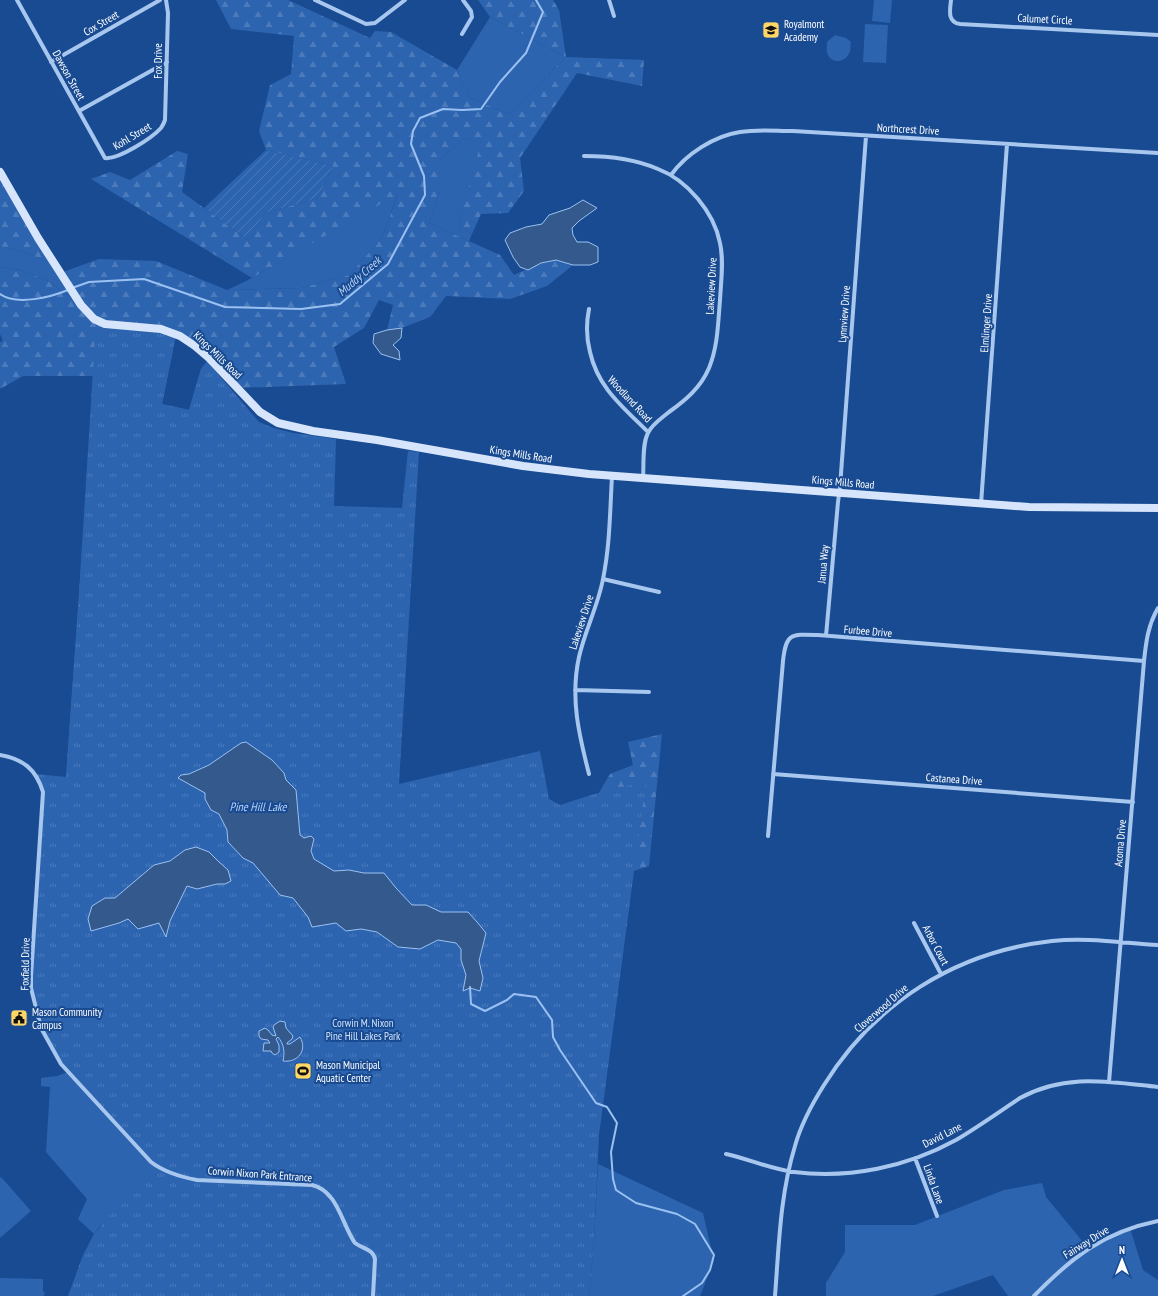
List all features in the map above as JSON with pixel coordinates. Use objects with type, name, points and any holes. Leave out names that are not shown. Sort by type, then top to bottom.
[{"type":"street","name":"Dawson Street","points":[[17,0],[105,158]]},
{"type":"street","name":"Cox Street","points":[[51,62],[160,0]]},
{"type":"street","name":"Fox Drive","points":[[164,122],[167,95],[168,12],[166,0]]},
{"type":"street","points":[[315,0],[366,24],[375,23],[404,0]]},
{"type":"street","points":[[462,0],[471,12],[472,17],[462,34]]},
{"type":"street","points":[[609,0],[614,16]]},
{"type":"street","name":"Calumet Circle","points":[[950,0],[950,18],[952,21],[960,24],[1158,35]]},
{"type":"street","points":[[79,111],[167,62]]},
{"type":"street","name":"Kohl Street","points":[[105,158],[114,158],[134,148],[154,135],[164,122]]},
{"type":"street","name":"Northcrest Drive","points":[[671,175],[684,160],[703,146],[724,136],[737,132],[756,130],[1158,153]]},
{"type":"street","name":"Lynnview Drive","points":[[839,493],[866,136]]},
{"type":"street","name":"Elmlinger Drive","points":[[981,504],[1008,144]]},
{"type":"street","name":"Lakeview Drive","points":[[584,156],[626,159],[660,169],[671,175],[685,186],[702,203],[710,215],[719,237],[722,252],[722,271],[714,355],[700,385],[683,402],[653,425],[648,432]]},
{"type":"street","name":"Kings Mills Road","points":[[0,172],[38,238],[87,312],[105,324],[161,329],[180,336],[195,346],[208,358],[260,412],[278,423],[313,431],[377,440],[529,467],[643,478],[981,504],[1029,507],[1158,508]]},
{"type":"street","name":"Woodland Road","points":[[590,309],[587,333],[589,348],[596,371],[609,392],[648,432]]},
{"type":"street","points":[[643,478],[645,441],[648,432]]},
{"type":"street","name":"Lakeview Drive","points":[[589,774],[577,719],[576,690],[579,658],[603,578],[607,553],[612,475]]},
{"type":"street","name":"Janua Way","points":[[826,636],[839,493]]},
{"type":"street","points":[[603,578],[659,592]]},
{"type":"street","name":"Acoma Drive","points":[[1109,1082],[1144,661],[1148,630],[1152,618],[1158,608]]},
{"type":"street","name":"Furbee Drive","points":[[768,836],[783,661],[786,643],[791,637],[800,634],[1144,661]]},
{"type":"street","points":[[576,690],[649,692]]},
{"type":"street","name":"Foxfield Drive","points":[[0,755],[16,759],[27,765],[35,774],[42,792],[31,976],[31,988],[40,1028],[61,1064],[151,1162],[166,1171],[189,1178]]},
{"type":"street","name":"Castanea Drive","points":[[774,774],[1133,802]]},
{"type":"street","name":"Arbor Court","points":[[914,923],[941,974]]},
{"type":"street","name":"Cloverwood Drive","points":[[775,1296],[781,1209],[795,1144],[816,1097],[842,1058],[866,1030],[888,1010],[918,987],[941,974],[987,955],[1028,945],[1061,940],[1085,940],[1158,945]]},
{"type":"street","name":"David Lane","points":[[726,1154],[788,1171],[846,1173],[892,1165],[915,1158],[957,1139],[1020,1098],[1042,1088],[1078,1081],[1109,1082],[1158,1087]]},
{"type":"street","name":"Linda Lane","points":[[915,1158],[937,1216]]},
{"type":"street","name":"Corwin Nixon Park Entrance","points":[[189,1178],[312,1185],[321,1188],[330,1197],[355,1243],[372,1252],[374,1255],[373,1296]]},
{"type":"street","name":"Fairway Drive","points":[[1034,1296],[1066,1265],[1088,1248],[1117,1233],[1158,1220]]},
{"type":"green space","points":[[216,0],[288,0],[370,38],[375,31],[391,32],[457,70],[470,98],[509,114],[566,57],[644,60],[642,86],[577,73],[520,158],[524,191],[508,213],[481,214],[472,234],[458,226],[481,143],[464,138],[439,161],[439,192],[429,223],[500,255],[514,275],[541,263],[556,260],[573,265],[547,286],[510,299],[446,296],[430,317],[402,328],[387,330],[393,305],[379,300],[364,328],[334,347],[346,384],[237,388],[180,336],[159,340],[173,350],[162,404],[189,410],[201,369],[237,409],[66,777],[91,427],[93,376],[23,376],[0,389],[0,342],[3,341],[0,334],[0,267],[21,270],[48,281],[81,305],[60,273],[99,259],[156,261],[227,290],[301,288],[349,275],[382,238],[398,194],[252,278],[91,179],[110,172],[130,180],[177,151],[188,154],[182,192],[249,241],[265,213],[318,198],[333,166],[266,150],[259,131],[270,85],[291,74],[294,36],[231,29]]},
{"type":"green space","points":[[478,0],[553,0],[559,10],[566,57],[490,17]]},
{"type":"green space","points":[[874,0],[892,0],[890,23],[872,21]]},
{"type":"green space","points":[[490,17],[566,57],[509,114],[470,98],[457,70]]},
{"type":"green space","points":[[865,24],[888,25],[886,63],[863,62]]},
{"type":"green space","points":[[835,35],[846,38],[851,42],[848,55],[840,61],[830,58],[827,52],[827,42]]},
{"type":"green space","points":[[464,138],[482,143],[458,226],[472,234],[469,241],[429,223],[439,192],[439,161]]},
{"type":"green space","points":[[266,150],[333,166],[318,198],[265,213],[249,241],[204,208]]},
{"type":"green space","points":[[0,171],[55,265],[27,253],[0,246]]},
{"type":"green space","points":[[398,193],[382,238],[349,275],[301,288],[227,290],[252,278]]},
{"type":"green space","points":[[0,246],[27,253],[55,265],[81,305],[48,281],[21,270],[0,267]]},
{"type":"green space","name":"Corwin M. Nixon Pine Hill Lakes Park","points":[[96,323],[176,335],[162,404],[189,410],[201,369],[207,361],[259,422],[273,428],[293,433],[336,439],[334,506],[402,508],[408,451],[419,452],[399,784],[540,751],[549,799],[560,805],[591,795],[646,781],[599,1135],[594,1241],[589,1296],[68,1296],[83,1255],[94,1234],[130,1192],[156,1166],[61,1064],[41,1028],[31,988],[43,792],[35,774],[66,777]]},
{"type":"green space","points":[[662,734],[649,866],[625,874],[590,808],[610,774],[633,765],[628,742]]},
{"type":"green space","points":[[68,1072],[188,1161],[100,1226],[94,1234],[78,1219],[87,1199],[46,1152],[50,1087],[41,1086],[41,1078],[57,1076]]},
{"type":"green space","points":[[598,1164],[703,1213],[714,1261],[700,1296],[589,1296],[594,1241]]},
{"type":"green space","points":[[1,1177],[31,1211],[0,1238],[0,1178]]},
{"type":"green space","points":[[1042,1183],[1046,1197],[1088,1248],[1130,1228],[1143,1270],[1158,1280],[1158,1296],[1008,1296],[993,1275],[933,1296],[826,1296],[826,1283],[845,1252],[845,1225],[915,1225],[1004,1190]]},
{"type":"green space","points":[[0,1278],[43,1279],[43,1292],[45,1292],[44,1296],[0,1296]]},
{"type":"water","points":[[583,200],[597,208],[572,228],[573,235],[577,242],[588,242],[598,247],[598,262],[590,265],[573,265],[556,260],[541,263],[528,270],[520,267],[513,257],[505,240],[510,233],[526,227],[542,224],[549,215],[570,208]]},
{"type":"water","points":[[402,328],[401,338],[393,345],[399,351],[400,360],[381,354],[373,343],[374,334]]},
{"type":"water","name":"Pine Hill Lake","points":[[246,742],[272,760],[284,773],[286,780],[296,790],[300,835],[304,838],[311,836],[314,839],[311,851],[314,859],[334,871],[349,870],[364,873],[384,873],[412,905],[426,905],[441,912],[468,912],[486,933],[479,961],[483,978],[480,991],[470,988],[463,991],[466,975],[461,960],[461,949],[456,943],[438,940],[420,949],[398,947],[377,932],[361,929],[346,931],[336,923],[312,927],[308,917],[293,898],[280,895],[253,863],[243,858],[228,842],[227,830],[219,814],[211,810],[205,799],[205,793],[178,778],[181,775],[189,774],[209,765],[241,743]]},
{"type":"water","points":[[196,847],[209,852],[228,870],[231,881],[225,884],[217,884],[197,889],[187,886],[170,921],[166,937],[159,923],[138,929],[128,919],[91,931],[88,919],[92,906],[105,898],[115,898],[154,865],[170,861],[185,850]]},
{"type":"water","points":[[280,1021],[285,1022],[286,1028],[293,1036],[287,1044],[290,1044],[300,1037],[302,1042],[303,1047],[300,1055],[293,1060],[283,1061],[284,1048],[278,1037],[276,1039],[279,1045],[279,1052],[275,1055],[271,1051],[263,1051],[264,1043],[270,1043],[268,1040],[261,1039],[259,1036],[259,1031],[265,1028],[272,1035],[276,1036],[273,1027]]},
{"type":"waterway","name":"Muddy Creek","points":[[72,288],[89,282],[144,279],[225,307],[301,309],[340,304],[388,264],[425,195],[424,176],[411,144],[413,131],[420,118],[443,109],[481,109],[500,82],[526,53],[543,12],[536,0]]},
{"type":"waterway","name":"Muddy Creek","points":[[0,294],[7,298],[25,300],[43,298],[68,290]]},
{"type":"waterway","points":[[470,987],[471,1004],[485,1011],[507,1000],[514,994],[536,997],[552,1020],[553,1037],[560,1050],[596,1103],[607,1107],[617,1123],[611,1152],[613,1179],[616,1190],[636,1203],[677,1214],[695,1224],[714,1255],[710,1270],[702,1283],[683,1296]]},
{"type":"place","name":"Royalmont Academy","points":[[771,30]]},
{"type":"place","name":"Mason Community Campus","points":[[19,1018]]},
{"type":"place","name":"Mason Municipal Aquatic Center","points":[[303,1071]]}]
